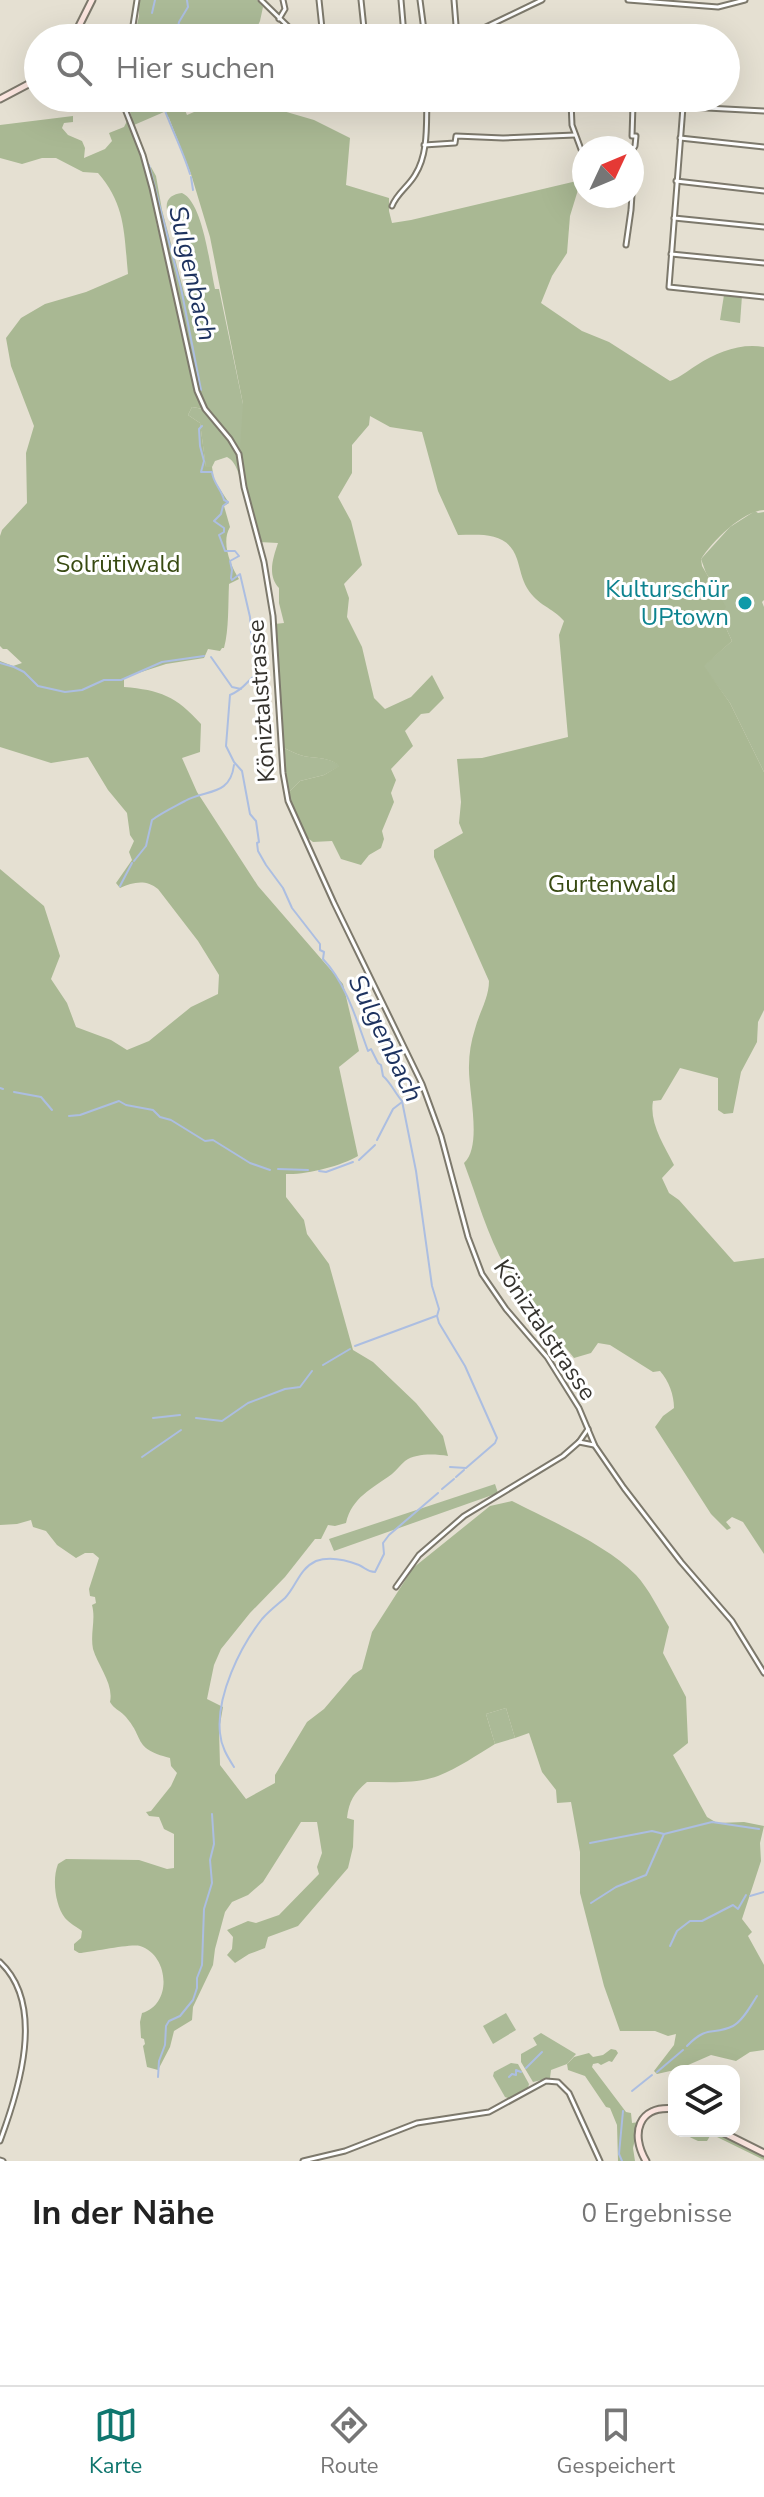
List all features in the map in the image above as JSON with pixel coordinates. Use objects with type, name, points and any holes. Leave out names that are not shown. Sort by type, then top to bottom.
[{"type":"street","points":[[80,24],[92,0]]},
{"type":"street","points":[[133,24],[137,0]]},
{"type":"street","points":[[261,0],[285,24]]},
{"type":"street","points":[[279,19],[285,9],[283,0]]},
{"type":"street","points":[[319,0],[322,24]]},
{"type":"street","points":[[361,0],[364,24]]},
{"type":"street","points":[[401,0],[403,24]]},
{"type":"street","points":[[420,0],[423,24]]},
{"type":"street","points":[[454,0],[456,24]]},
{"type":"street","points":[[492,24],[542,0]]},
{"type":"street","points":[[628,0],[718,7],[745,0]]},
{"type":"street","points":[[0,99],[24,86]]},
{"type":"street","points":[[740,110],[764,111]]},
{"type":"street","name":"Köniztalstrasse","points":[[128,112],[152,188],[197,391],[205,409],[234,444],[241,460],[244,487],[259,542],[273,616],[283,773],[288,801],[422,1084],[441,1136],[468,1237],[482,1274],[511,1316],[547,1357],[579,1408],[595,1446],[652,1526],[732,1621],[764,1673]]},
{"type":"street","points":[[392,206],[396,196],[418,171],[424,145],[426,112]]},
{"type":"street","points":[[424,145],[455,143],[456,136],[575,135],[571,112]]},
{"type":"street","points":[[632,136],[633,112]]},
{"type":"street","points":[[683,112],[669,287],[764,297]]},
{"type":"street","points":[[680,138],[764,147]]},
{"type":"street","points":[[676,181],[764,191]]},
{"type":"street","points":[[626,245],[631,208]]},
{"type":"street","points":[[674,218],[764,227]]},
{"type":"street","points":[[671,254],[764,263]]},
{"type":"street","points":[[396,1587],[419,1555],[464,1516],[563,1456],[588,1429]]},
{"type":"street","points":[[579,1442],[595,1446]]},
{"type":"street","points":[[0,1962],[18,1985],[24,2008],[22,2068],[0,2141]]},
{"type":"street","points":[[303,2161],[345,2151],[428,2120],[484,2114],[539,2083],[551,2080],[561,2084],[569,2093],[600,2161]]},
{"type":"street","points":[[646,2161],[637,2143],[640,2125],[654,2111],[668,2109]]},
{"type":"street","points":[[732,2137],[764,2153]]},
{"type":"green space","points":[[139,0],[257,0],[263,7],[259,24],[137,24]]},
{"type":"green space","points":[[130,112],[164,112],[134,125]]},
{"type":"green space","name":"Gurtenwald","points":[[165,112],[186,112],[187,115],[194,112],[287,112],[314,120],[350,138],[346,185],[389,198],[392,223],[572,182],[567,253],[552,276],[541,303],[582,331],[609,342],[670,381],[721,353],[746,346],[764,347],[764,510],[737,521],[701,559],[726,607],[720,615],[732,641],[704,666],[730,703],[764,772],[764,1010],[758,1022],[757,1042],[741,1072],[733,1113],[724,1114],[718,1110],[718,1078],[680,1068],[661,1100],[653,1101],[652,1109],[658,1134],[674,1165],[662,1178],[669,1193],[679,1200],[734,1262],[764,1258],[764,1554],[743,1522],[732,1517],[726,1522],[731,1528],[727,1530],[711,1514],[655,1427],[674,1408],[670,1388],[660,1371],[653,1372],[610,1345],[598,1343],[591,1353],[574,1358],[530,1303],[499,1255],[464,1163],[470,1155],[474,1131],[470,1052],[489,981],[434,857],[434,850],[463,833],[459,823],[461,802],[457,759],[482,758],[568,737],[559,635],[564,621],[531,594],[513,550],[507,543],[493,536],[458,535],[438,491],[422,432],[390,427],[370,416],[369,425],[352,445],[352,473],[338,497],[351,521],[362,565],[344,584],[349,598],[347,617],[362,647],[374,698],[385,709],[411,697],[432,675],[444,698],[429,713],[421,714],[405,731],[413,746],[391,769],[396,780],[391,793],[394,802],[382,831],[384,839],[381,848],[369,855],[361,865],[341,859],[332,841],[313,842],[305,836],[287,794],[300,781],[324,775],[339,766],[281,747],[274,624],[284,623],[279,588],[272,572],[278,543],[259,542],[244,487],[240,449],[243,404],[210,237],[191,174]]},
{"type":"green space","name":"Solrütiwald","points":[[73,116],[73,122],[64,123],[62,128],[68,135],[82,141],[84,158],[105,149],[112,141],[109,133],[124,127],[127,121],[146,168],[155,202],[156,222],[204,409],[192,407],[188,415],[200,423],[206,467],[212,467],[214,480],[229,503],[224,506],[230,527],[226,539],[230,560],[239,579],[229,584],[224,648],[220,651],[208,649],[204,658],[166,664],[129,676],[124,679],[124,687],[167,696],[201,724],[200,752],[182,758],[197,792],[258,886],[343,984],[359,1051],[339,1067],[358,1156],[323,1169],[286,1174],[286,1197],[304,1220],[307,1234],[329,1264],[353,1350],[373,1362],[416,1403],[443,1436],[448,1456],[409,1458],[364,1494],[353,1506],[346,1523],[328,1525],[321,1539],[315,1539],[221,1649],[214,1665],[207,1699],[223,1707],[219,1730],[220,1765],[246,1799],[275,1783],[275,1775],[307,1722],[324,1709],[362,1669],[372,1632],[413,1568],[490,1506],[512,1501],[594,1543],[636,1575],[669,1627],[663,1653],[686,1697],[688,1743],[673,1755],[707,1817],[717,1823],[744,1822],[764,1826],[760,1843],[761,1861],[742,1919],[752,1932],[748,1936],[764,1965],[764,2050],[750,2052],[736,2061],[711,2055],[688,2065],[668,2065],[668,2072],[657,2074],[654,2071],[674,2045],[676,2034],[668,2036],[655,2031],[620,2031],[604,1986],[580,1893],[580,1852],[571,1802],[557,1803],[556,1790],[542,1772],[529,1733],[515,1738],[506,1708],[486,1714],[495,1744],[460,1765],[430,1779],[367,1782],[362,1786],[348,1812],[347,1818],[354,1820],[348,1868],[298,1926],[268,1937],[265,1948],[235,1963],[227,1955],[232,1949],[233,1937],[227,1930],[248,1921],[256,1923],[279,1915],[319,1874],[317,1867],[322,1853],[317,1822],[301,1822],[263,1882],[248,1895],[232,1902],[225,1912],[213,1965],[193,2007],[192,2020],[174,2031],[158,2070],[147,2067],[140,2022],[142,2013],[152,2008],[163,1990],[162,1969],[157,1959],[150,1951],[136,1945],[79,1953],[74,1950],[82,1931],[67,1920],[59,1906],[55,1884],[58,1864],[66,1859],[139,1860],[167,1869],[174,1868],[174,1834],[164,1829],[159,1817],[149,1816],[146,1812],[151,1811],[171,1786],[177,1773],[171,1766],[170,1758],[144,1746],[131,1723],[110,1702],[110,1689],[92,1643],[92,1605],[96,1603],[89,1589],[99,1558],[93,1553],[85,1553],[76,1558],[57,1545],[46,1531],[33,1527],[31,1520],[0,1525],[0,869],[44,906],[60,956],[51,979],[67,1003],[76,1027],[111,1040],[127,1050],[149,1041],[191,1007],[218,994],[219,975],[198,941],[158,889],[139,882],[120,888],[116,883],[132,860],[129,852],[134,841],[130,835],[127,813],[108,790],[88,757],[51,763],[0,747],[0,661],[13,666],[22,663],[0,646],[0,536],[27,503],[26,453],[34,426],[11,366],[6,338],[21,318],[45,304],[86,292],[128,274],[119,208],[98,173],[83,172],[56,158],[42,158],[22,164],[0,158],[0,125]]},
{"type":"green space","points":[[151,167],[156,176],[185,296],[188,295],[167,210],[168,200],[182,193],[189,199],[200,222],[215,289],[219,289],[243,404],[244,487],[236,466],[227,457],[206,468],[200,423],[188,415],[192,407],[203,409],[183,318],[156,222],[155,202],[146,168]]},
{"type":"green space","points":[[724,295],[742,296],[740,323],[720,320]]},
{"type":"green space","points":[[755,511],[764,512],[764,772],[730,703],[703,666],[732,641],[720,615],[717,590],[701,559],[730,527]]},
{"type":"green space","points":[[281,747],[340,766],[324,775],[300,781],[287,794]]},
{"type":"green space","points":[[495,1484],[498,1493],[334,1551],[329,1539]]},
{"type":"green space","points":[[506,1708],[515,1738],[495,1744],[486,1714]]},
{"type":"green space","points":[[506,2013],[516,2030],[493,2044],[483,2026]]},
{"type":"green space","points":[[541,2033],[576,2054],[567,2064],[551,2070],[550,2078],[533,2082],[521,2062],[521,2054],[537,2045],[533,2038]]},
{"type":"green space","points":[[611,2049],[618,2053],[612,2062],[593,2064],[592,2067],[626,2112],[631,2113],[632,2123],[639,2122],[633,2148],[635,2161],[618,2161],[617,2125],[610,2108],[606,2107],[585,2076],[568,2070],[567,2064],[574,2057],[589,2053],[593,2057],[603,2055]]},
{"type":"green space","points":[[511,2063],[518,2064],[529,2084],[528,2088],[511,2099],[505,2097],[493,2076],[494,2072]]},
{"type":"green space","points":[[690,2137],[709,2137],[707,2141]]},
{"type":"green space","points":[[717,2137],[728,2137],[764,2155],[764,2160]]},
{"type":"waterway","points":[[152,13],[155,0]]},
{"type":"waterway","name":"Sulgenbach","points":[[179,24],[188,7],[187,0]]},
{"type":"waterway","points":[[166,112],[190,174]]},
{"type":"waterway","name":"Sulgenbach","points":[[149,165],[181,288],[201,390]]},
{"type":"waterway","points":[[191,177],[193,190]]},
{"type":"waterway","name":"Sulgenbach","points":[[202,426],[199,429],[204,461],[201,472],[212,472],[224,500],[228,502],[214,521],[224,528],[219,535],[225,551],[235,551],[239,556],[230,561],[231,578],[240,574],[250,617],[255,662]]},
{"type":"waterway","points":[[0,663],[24,672],[38,686],[65,692],[82,690],[104,680],[121,680],[162,662],[204,656]]},
{"type":"waterway","points":[[211,657],[232,687],[241,689]]},
{"type":"waterway","name":"Sulgenbach","points":[[255,667],[257,674],[230,695],[226,746],[242,771],[250,814],[256,821],[258,851],[283,888],[292,908],[320,944],[323,959],[344,991],[368,1051],[371,1049],[381,1065],[383,1076],[402,1101],[416,1171],[432,1286],[439,1309],[437,1316],[465,1366],[497,1438],[466,1468],[450,1467]]},
{"type":"waterway","points":[[134,861],[146,846],[152,820],[193,797],[222,787],[232,775],[234,765]]},
{"type":"waterway","points":[[120,886],[132,863]]},
{"type":"waterway","points":[[14,1092],[41,1097],[52,1110]]},
{"type":"waterway","points":[[69,1116],[119,1101],[153,1110],[160,1117],[171,1120],[205,1141],[213,1140],[250,1163],[270,1170]]},
{"type":"waterway","points":[[377,1140],[393,1109],[402,1102]]},
{"type":"waterway","points":[[359,1160],[375,1145]]},
{"type":"waterway","points":[[319,1171],[326,1172],[353,1162]]},
{"type":"waterway","points":[[278,1169],[308,1170]]},
{"type":"waterway","points":[[355,1346],[436,1316]]},
{"type":"waterway","points":[[323,1365],[350,1349]]},
{"type":"waterway","points":[[196,1418],[222,1421],[248,1403],[285,1389],[300,1387],[312,1371]]},
{"type":"waterway","points":[[153,1418],[180,1415]]},
{"type":"waterway","points":[[142,1457],[181,1430]]},
{"type":"waterway","points":[[456,1477],[464,1470]]},
{"type":"waterway","points":[[442,1489],[454,1479]]},
{"type":"waterway","points":[[234,1767],[221,1738],[222,1704],[238,1658],[262,1619],[285,1598],[306,1568],[316,1561],[343,1560],[375,1572],[384,1554],[383,1543],[389,1535],[438,1493]]},
{"type":"waterway","points":[[158,2077],[166,2026],[180,2016],[193,2000],[202,1965],[204,1909],[212,1883],[212,1814]]},
{"type":"waterway","points":[[590,1843],[652,1831],[664,1834],[712,1822],[759,1829]]},
{"type":"waterway","points":[[591,1903],[616,1887],[646,1875],[664,1834]]},
{"type":"waterway","points":[[750,1896],[764,1892]]},
{"type":"waterway","points":[[670,1946],[677,1931],[690,1921],[702,1921],[733,1905],[738,1909],[746,1895]]},
{"type":"waterway","points":[[687,2046],[700,2035],[737,2024],[757,1996]]},
{"type":"waterway","points":[[657,2072],[683,2050]]},
{"type":"waterway","points":[[526,2068],[542,2052]]},
{"type":"waterway","points":[[509,2077],[516,2075],[516,2070],[521,2072]]},
{"type":"waterway","points":[[632,2091],[652,2075]]},
{"type":"waterway","points":[[622,2161],[619,2154],[623,2111]]},
{"type":"place","name":"Kulturschür UPtown","points":[[745,603]]}]
